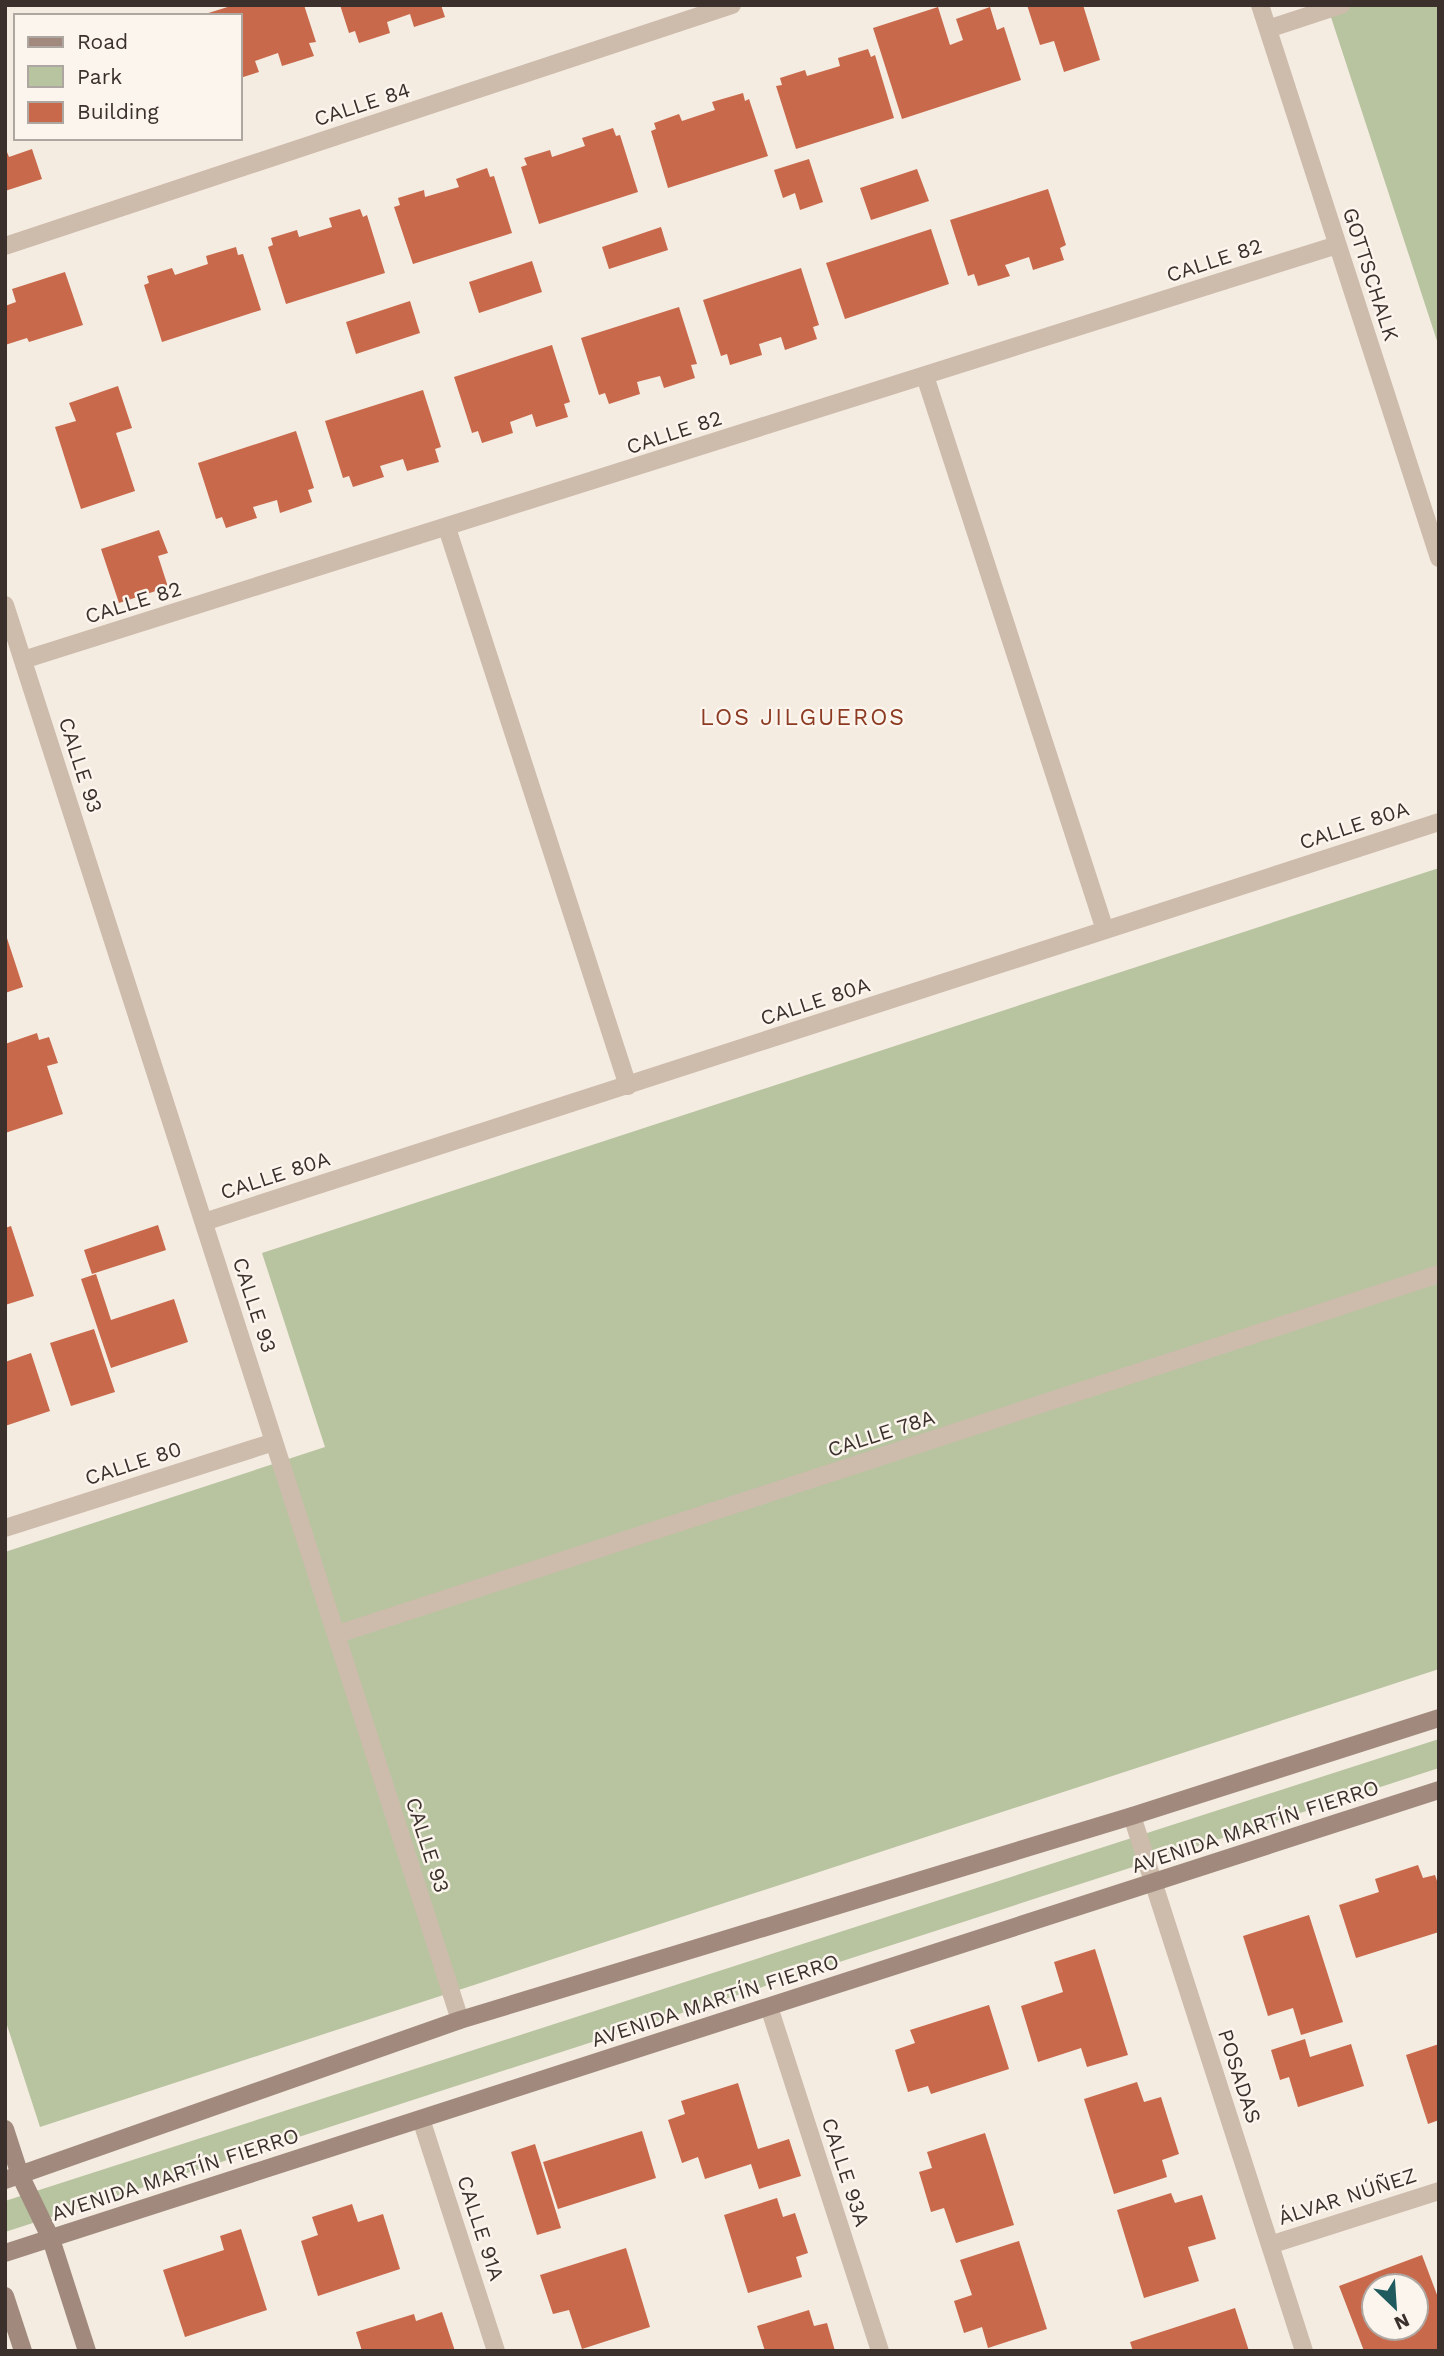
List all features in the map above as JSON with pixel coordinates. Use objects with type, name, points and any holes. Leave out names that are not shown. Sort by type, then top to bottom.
[{"type":"main road","points":[[13,2178],[460,2020],[1132,1816],[1439,1718]]},
{"type":"main road","name":"AVENIDA MARTÍN FIERRO","points":[[5,2253],[1439,1790]]},
{"type":"main road","points":[[5,2129],[13,2178],[51,2239],[87,2351]]},
{"type":"main road","points":[[5,2296],[23,2351]]},
{"type":"street","name":"CALLE 84","points":[[5,246],[732,5]]},
{"type":"street","name":"GOTTSCHALK","points":[[1260,5],[1439,558]]},
{"type":"street","points":[[1268,29],[1341,5]]},
{"type":"street","name":"CALLE 82","points":[[23,660],[1337,245]]},
{"type":"street","points":[[925,376],[1105,930]]},
{"type":"street","points":[[447,528],[628,1086]]},
{"type":"street","name":"CALLE 93","points":[[5,605],[460,2020]]},
{"type":"street","name":"CALLE 80A","points":[[204,1222],[1439,822]]},
{"type":"street","name":"CALLE 78A","points":[[338,1634],[1439,1274]]},
{"type":"street","name":"CALLE 80","points":[[5,1528],[274,1442]]},
{"type":"street","name":"POSADAS","points":[[1132,1816],[1304,2351]]},
{"type":"street","name":"CALLE 93A","points":[[769,2007],[880,2351]]},
{"type":"street","name":"CALLE 91A","points":[[421,2119],[496,2351]]},
{"type":"street","name":"ÁLVAR NÚÑEZ","points":[[1270,2245],[1439,2191]]},
{"type":"green space","points":[[1327,5],[1439,5],[1439,347]]},
{"type":"green space","points":[[1439,868],[1439,1669],[40,2127],[5,2019],[5,1552],[325,1447],[262,1253]]},
{"type":"green space","points":[[1439,1739],[1439,1768],[5,2232],[5,2201]]},
{"type":"building","points":[[234,5],[304,5],[316,42],[309,43],[314,56],[282,66],[278,53],[255,61],[259,72],[242,77],[242,14],[205,14]]},
{"type":"building","points":[[340,5],[441,5],[445,17],[414,27],[410,14],[387,22],[390,33],[359,43],[355,31],[349,33]]},
{"type":"building","points":[[1027,5],[1083,5],[1100,60],[1064,72],[1054,41],[1040,45]]},
{"type":"building","points":[[938,7],[950,45],[963,40],[956,19],[990,7],[997,30],[1004,27],[1021,80],[902,119],[873,28]]},
{"type":"building","points":[[868,49],[871,57],[875,55],[894,118],[796,149],[776,86],[782,85],[780,78],[805,70],[807,76],[840,66],[838,58]]},
{"type":"building","points":[[743,93],[745,101],[749,99],[768,156],[668,188],[651,131],[656,129],[654,123],[679,114],[682,121],[715,110],[712,102]]},
{"type":"building","points":[[613,128],[616,136],[620,135],[638,192],[539,224],[521,167],[527,165],[524,158],[550,150],[552,157],[585,146],[582,138]]},
{"type":"building","points":[[5,147],[9,157],[32,149],[42,179],[5,191]]},
{"type":"building","points":[[809,159],[823,202],[800,210],[795,193],[783,198],[774,170]]},
{"type":"building","points":[[487,168],[490,177],[494,176],[512,233],[413,264],[394,207],[400,205],[398,198],[424,190],[425,197],[459,187],[456,179]]},
{"type":"building","points":[[917,169],[929,201],[871,220],[860,188]]},
{"type":"building","points":[[1048,189],[1066,245],[1060,248],[1064,260],[1033,270],[1029,257],[1005,265],[1010,276],[978,286],[974,274],[968,276],[950,220]]},
{"type":"building","points":[[360,209],[363,217],[367,215],[385,273],[286,304],[268,247],[273,245],[271,238],[297,230],[299,237],[332,227],[329,218]]},
{"type":"building","points":[[661,227],[668,250],[609,269],[602,247]]},
{"type":"building","points":[[931,229],[949,284],[845,319],[826,263]]},
{"type":"building","points":[[236,247],[238,255],[243,254],[261,310],[162,342],[144,285],[149,283],[147,276],[172,268],[175,275],[208,264],[206,256]]},
{"type":"building","points":[[532,261],[542,292],[479,313],[469,282]]},
{"type":"building","points":[[801,268],[819,325],[813,327],[817,339],[785,350],[781,337],[759,344],[762,355],[730,365],[727,354],[721,356],[703,300]]},
{"type":"building","points":[[65,272],[83,325],[29,342],[27,338],[5,345],[5,306],[16,302],[12,289]]},
{"type":"building","points":[[410,301],[420,333],[356,354],[346,322]]},
{"type":"building","points":[[679,307],[697,364],[691,365],[695,378],[664,388],[660,376],[637,382],[640,394],[609,404],[605,393],[599,395],[581,338]]},
{"type":"building","points":[[552,345],[570,402],[564,404],[568,417],[536,427],[532,414],[510,422],[513,433],[482,443],[478,431],[472,433],[454,377]]},
{"type":"building","points":[[118,386],[132,428],[116,433],[135,491],[81,509],[55,427],[76,421],[69,403]]},
{"type":"building","points":[[423,390],[441,447],[435,449],[439,462],[407,471],[403,459],[380,466],[384,477],[353,487],[349,476],[343,478],[325,421]]},
{"type":"building","points":[[296,431],[314,488],[308,490],[312,502],[280,513],[277,500],[253,507],[257,518],[226,528],[222,517],[216,519],[198,463]]},
{"type":"building","points":[[159,530],[168,553],[158,556],[168,587],[119,603],[101,549]]},
{"type":"building","points":[[5,932],[23,987],[5,993]]},
{"type":"building","points":[[37,1033],[39,1040],[49,1037],[58,1063],[47,1066],[63,1114],[5,1133],[5,1044]]},
{"type":"building","points":[[158,1225],[166,1250],[92,1274],[84,1250]]},
{"type":"building","points":[[11,1226],[34,1296],[5,1305],[5,1228]]},
{"type":"building","points":[[96,1274],[111,1320],[174,1299],[188,1342],[111,1368],[81,1279]]},
{"type":"building","points":[[94,1329],[115,1392],[71,1406],[50,1343]]},
{"type":"building","points":[[31,1353],[50,1411],[5,1426],[5,1362]]},
{"type":"building","points":[[1418,1865],[1423,1878],[1435,1875],[1439,1887],[1439,1932],[1356,1958],[1339,1905],[1379,1892],[1375,1879]]},
{"type":"building","points":[[1309,1915],[1343,2022],[1301,2035],[1293,2008],[1268,2016],[1243,1936]]},
{"type":"building","points":[[1095,1949],[1128,2055],[1087,2067],[1081,2048],[1038,2062],[1021,2006],[1063,1992],[1054,1962]]},
{"type":"building","points":[[989,2005],[1009,2069],[931,2094],[928,2086],[908,2092],[895,2050],[915,2043],[910,2030]]},
{"type":"building","points":[[1305,2039],[1310,2057],[1351,2044],[1364,2086],[1298,2107],[1289,2077],[1280,2080],[1271,2050]]},
{"type":"building","points":[[1439,2044],[1439,2120],[1428,2124],[1406,2055]]},
{"type":"building","points":[[1137,2082],[1144,2102],[1161,2097],[1179,2154],[1162,2160],[1167,2177],[1114,2194],[1084,2099]]},
{"type":"building","points":[[738,2083],[758,2149],[789,2139],[801,2176],[759,2189],[751,2164],[705,2179],[698,2157],[682,2163],[668,2120],[685,2114],[681,2101]]},
{"type":"building","points":[[642,2131],[656,2178],[558,2209],[543,2162]]},
{"type":"building","points":[[985,2133],[1014,2225],[956,2243],[944,2208],[931,2212],[919,2172],[932,2168],[927,2152]]},
{"type":"building","points":[[535,2144],[561,2228],[537,2235],[511,2152]]},
{"type":"building","points":[[1171,2193],[1175,2203],[1202,2195],[1216,2239],[1188,2247],[1199,2281],[1144,2298],[1117,2210]]},
{"type":"building","points":[[777,2198],[783,2217],[795,2213],[808,2253],[796,2257],[802,2277],[748,2293],[724,2215]]},
{"type":"building","points":[[352,2204],[358,2222],[383,2214],[400,2269],[318,2296],[301,2241],[318,2235],[312,2217]]},
{"type":"building","points":[[241,2229],[267,2310],[185,2337],[163,2270],[224,2250],[220,2236]]},
{"type":"building","points":[[1019,2241],[1047,2329],[988,2348],[982,2327],[964,2333],[954,2301],[972,2295],[960,2260]]},
{"type":"building","points":[[626,2248],[650,2327],[582,2349],[569,2310],[553,2314],[540,2275]]},
{"type":"building","points":[[1422,2255],[1428,2272],[1376,2272]]},
{"type":"building","points":[[1430,2276],[1439,2300],[1439,2351],[1364,2351],[1361,2342],[1430,2342]]},
{"type":"building","points":[[1360,2278],[1360,2341],[1339,2286]]},
{"type":"building","points":[[1235,2308],[1249,2351],[1133,2351],[1130,2342]]},
{"type":"building","points":[[809,2310],[814,2326],[827,2323],[835,2351],[765,2351],[757,2326]]},
{"type":"building","points":[[442,2312],[455,2351],[362,2351],[356,2332],[414,2314],[416,2321]]},
{"type":"district","name":"LOS JILGUEROS","points":[[803,717]]}]
